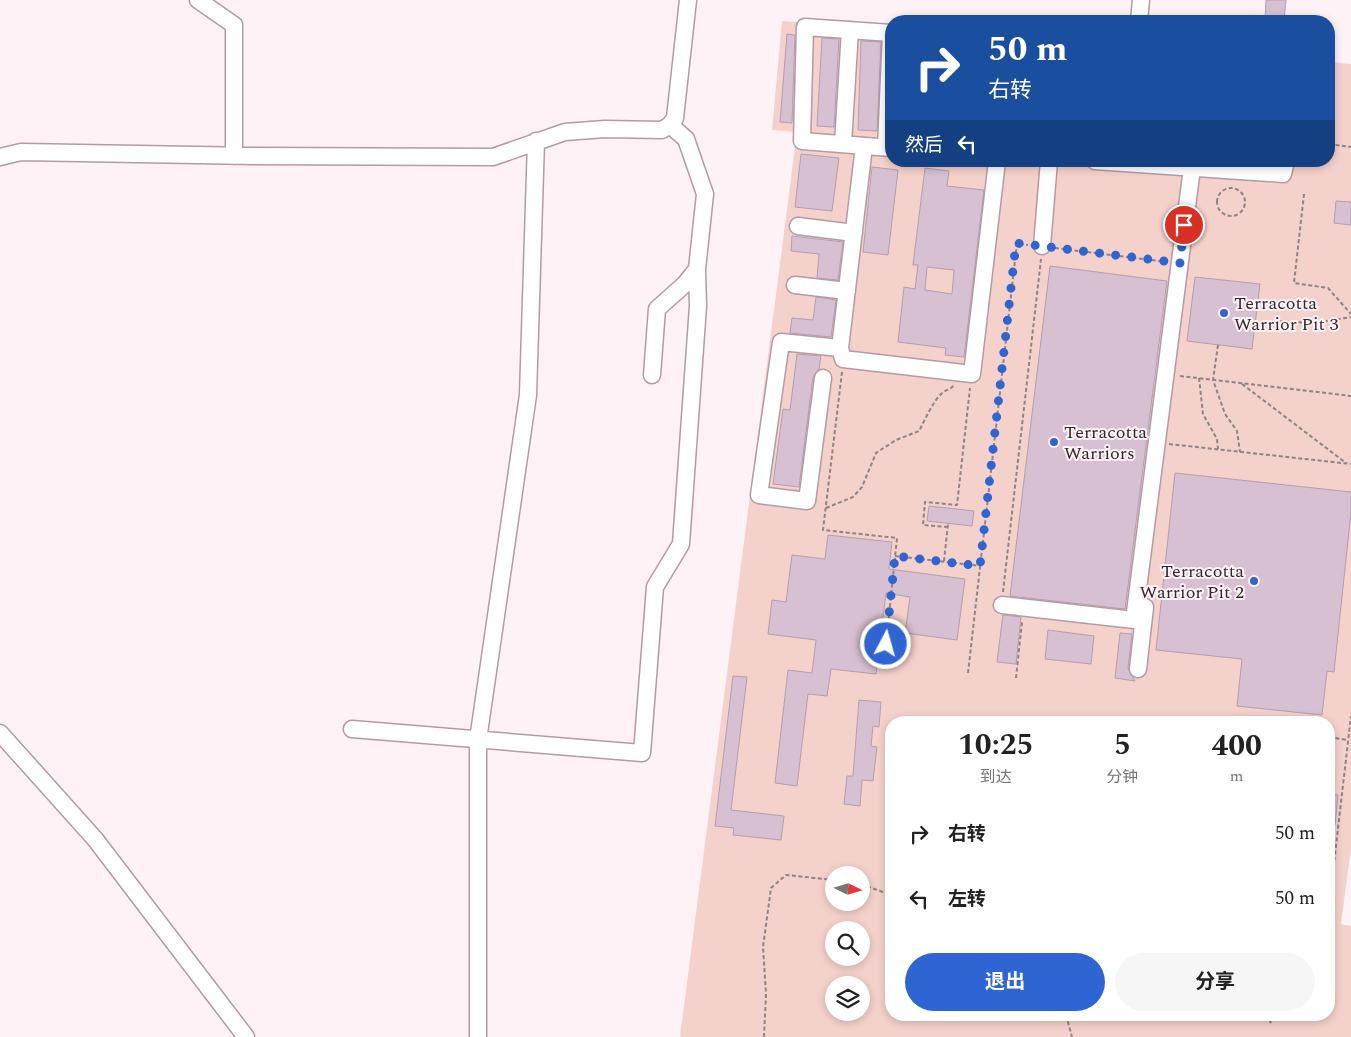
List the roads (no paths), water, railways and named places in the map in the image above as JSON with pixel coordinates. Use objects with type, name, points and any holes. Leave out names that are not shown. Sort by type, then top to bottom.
[{"type":"street","points":[[198,0],[234,25],[234,156]]},
{"type":"street","points":[[0,157],[21,152],[234,156],[493,157],[565,132],[606,129],[662,130],[670,125],[675,118],[688,0]]},
{"type":"street","points":[[1140,15],[1141,0]]},
{"type":"street","points":[[885,33],[805,27],[802,141],[885,147]]},
{"type":"street","points":[[843,144],[850,30]]},
{"type":"street","points":[[352,729],[642,753],[655,587],[681,544],[698,306],[698,269],[705,194],[686,139],[670,125]]},
{"type":"street","points":[[478,1037],[478,740],[528,394],[536,141]]},
{"type":"street","points":[[842,354],[847,291],[864,146]]},
{"type":"street","points":[[823,378],[807,501],[759,495],[781,342],[842,354],[967,373],[996,167]]},
{"type":"street","points":[[1042,246],[1049,167]]},
{"type":"street","points":[[1184,167],[1283,174],[1285,167]]},
{"type":"street","points":[[1002,605],[1134,620],[1180,263],[1196,168]]},
{"type":"street","points":[[1138,669],[1174,375],[1196,168]]},
{"type":"street","points":[[798,226],[854,233]]},
{"type":"street","points":[[652,375],[657,310],[686,284],[698,269]]},
{"type":"street","points":[[794,285],[847,291]]},
{"type":"street","points":[[0,733],[96,839],[246,1037]]},
{"type":"place","name":"Terracotta Warrior Pit 3","points":[[1224,313]]},
{"type":"place","name":"Terracotta Warriors","points":[[1054,442]]},
{"type":"place","name":"Terracotta Warrior Pit 2","points":[[1254,581]]}]
